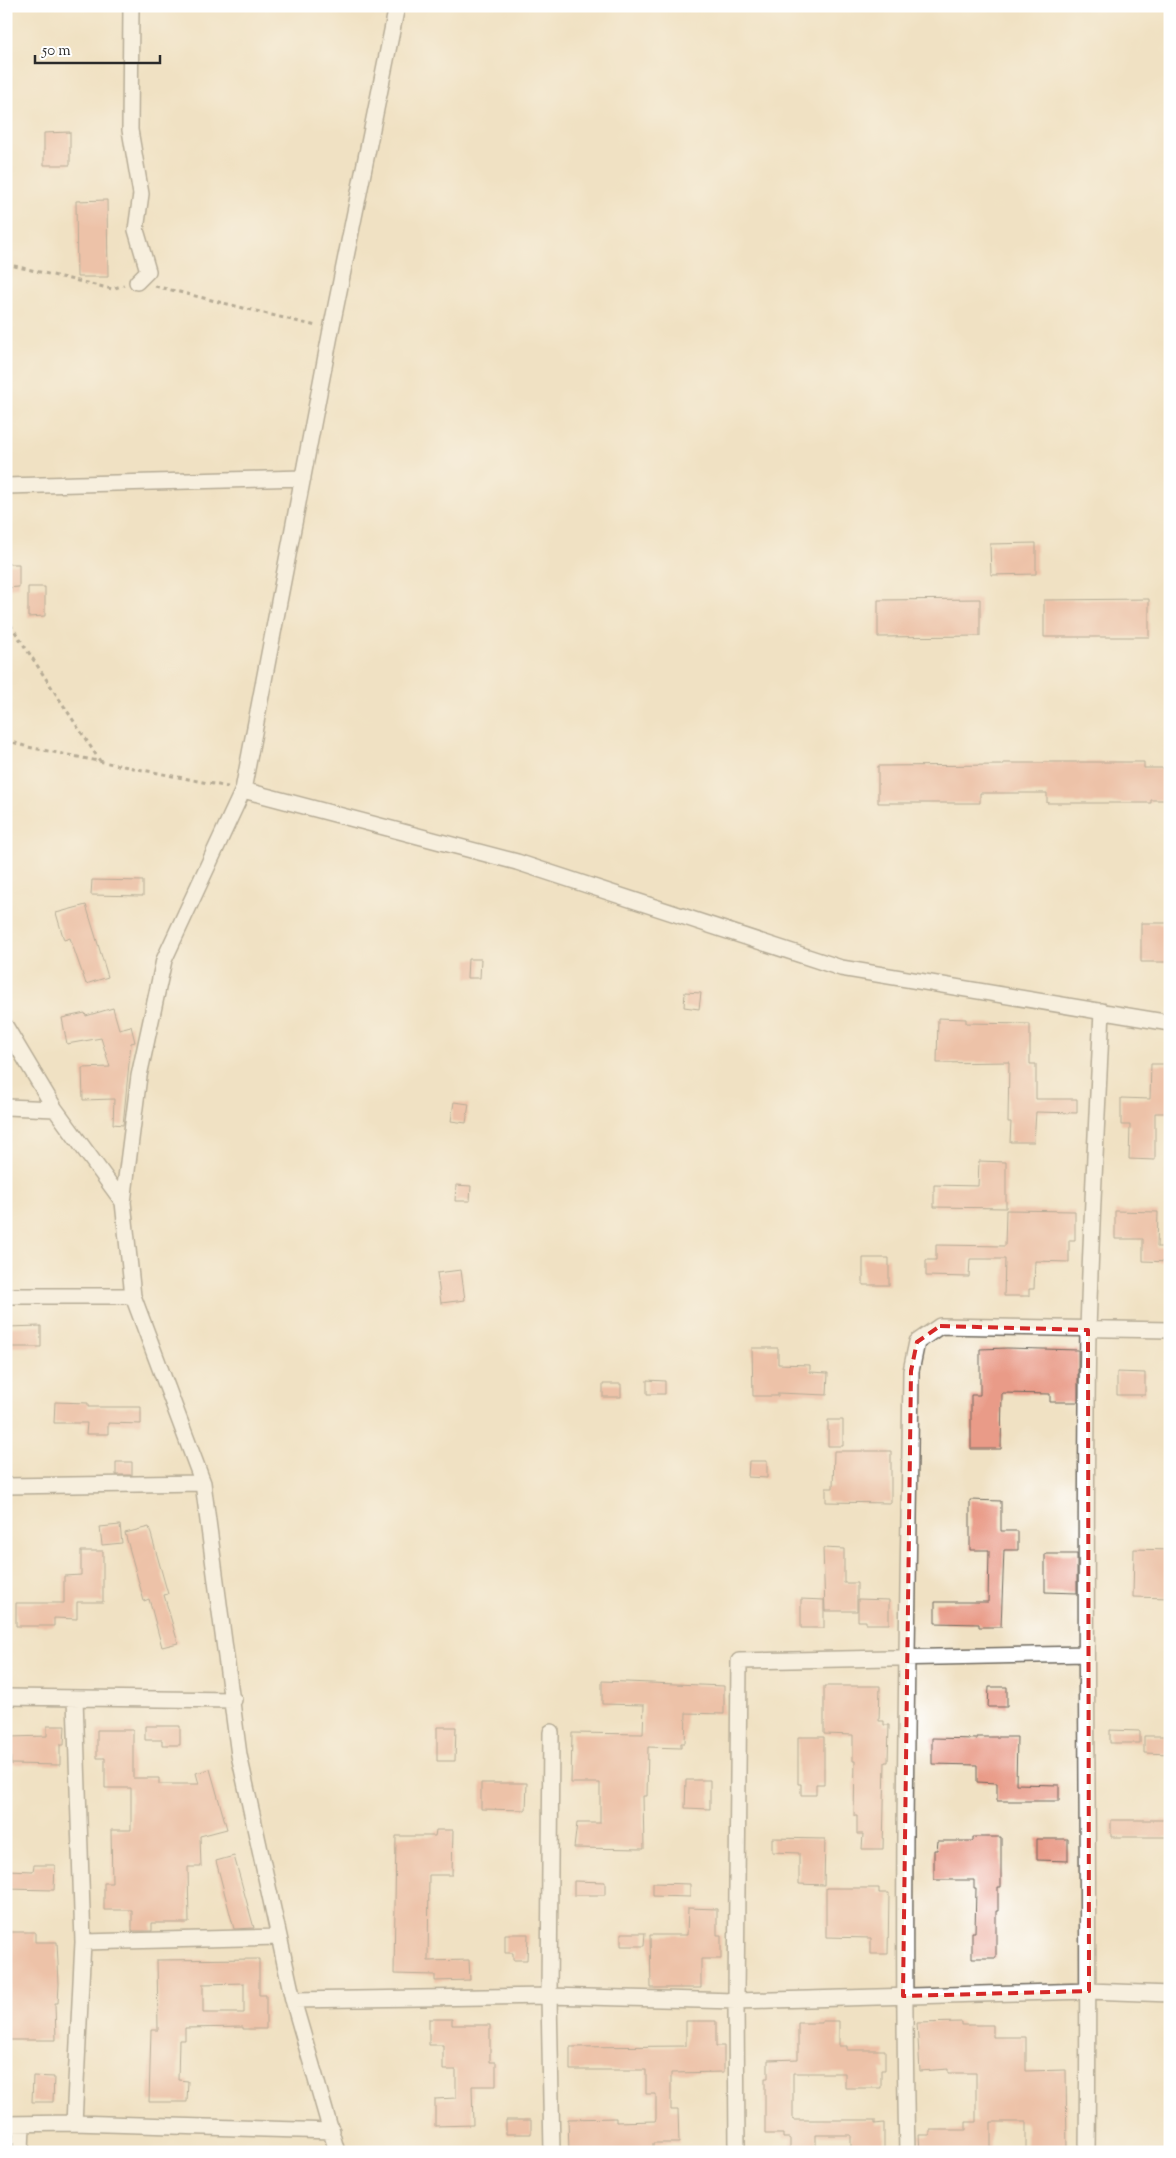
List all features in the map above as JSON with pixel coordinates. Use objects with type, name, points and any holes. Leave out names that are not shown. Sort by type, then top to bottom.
[{"type":"street","points":[[131,6],[130,130],[141,194],[136,230],[148,271],[137,282]]},
{"type":"street","points":[[337,2152],[293,2000],[240,1755],[203,1483],[133,1296],[123,1202],[139,1076],[164,960],[243,790],[331,330],[397,6]]},
{"type":"street","points":[[6,486],[303,478]]},
{"type":"street","points":[[243,790],[517,862],[841,968],[1170,1023]]},
{"type":"street","points":[[1087,2152],[1089,1991],[1086,1654],[1088,1330],[1102,1011]]},
{"type":"street","points":[[6,1027],[55,1109],[123,1202]]},
{"type":"street","points":[[6,1107],[55,1109]]},
{"type":"street","points":[[6,1296],[133,1296]]},
{"type":"street","points":[[907,2152],[903,1996],[907,1659],[911,1371],[917,1342],[940,1326],[1170,1330]]},
{"type":"street","points":[[6,1486],[203,1483]]},
{"type":"street","points":[[737,2152],[736,2001],[739,1661],[1086,1654]]},
{"type":"street","points":[[6,1697],[234,1700]]},
{"type":"street","points":[[74,2123],[83,1942],[75,1698]]},
{"type":"street","points":[[551,1732],[549,1996],[552,2152]]},
{"type":"street","points":[[83,1942],[279,1937]]},
{"type":"street","points":[[293,2000],[549,1996],[736,2001],[1089,1991],[1170,1994]]},
{"type":"street","points":[[6,2124],[74,2123],[332,2131]]},
{"type":"street","points":[[21,2152],[22,2124]]},
{"type":"path","points":[[6,264],[112,289],[137,282],[331,330]]},
{"type":"path","points":[[6,618],[100,761]]},
{"type":"path","points":[[6,740],[28,747],[243,790]]},
{"type":"highlighted area","points":[[940,1326],[1088,1330],[1089,1991],[903,1996],[911,1371],[917,1342]]},
{"type":"building","points":[[70,132],[70,165],[44,165],[44,133]]},
{"type":"building","points":[[107,200],[108,277],[77,277],[76,201]]},
{"type":"building","points":[[1036,543],[1036,574],[991,575],[990,544]]},
{"type":"building","points":[[6,564],[19,564],[19,587],[6,588]]},
{"type":"building","points":[[28,587],[45,587],[45,616],[28,617]]},
{"type":"building","points":[[980,599],[980,636],[878,637],[878,600]]},
{"type":"building","points":[[1149,599],[1149,637],[1044,637],[1044,600]]},
{"type":"building","points":[[1144,762],[1144,768],[1170,768],[1170,800],[1151,800],[1151,803],[1047,803],[1047,793],[980,793],[980,803],[878,803],[878,766],[1003,765],[1003,763]]},
{"type":"building","points":[[92,880],[143,881],[143,896],[91,895]]},
{"type":"building","points":[[86,905],[108,977],[86,984],[70,938],[64,940],[56,913]]},
{"type":"building","points":[[1141,923],[1170,923],[1170,962],[1141,962]]},
{"type":"building","points":[[468,959],[481,959],[480,978],[467,978]]},
{"type":"building","points":[[685,992],[701,993],[699,1009],[684,1007]]},
{"type":"building","points":[[113,1008],[119,1029],[131,1026],[135,1042],[131,1043],[123,1125],[113,1124],[114,1099],[83,1100],[82,1068],[110,1067],[101,1038],[67,1044],[62,1018],[85,1013],[86,1016]]},
{"type":"building","points":[[938,1018],[966,1019],[966,1023],[1030,1024],[1030,1064],[1036,1064],[1036,1099],[1077,1099],[1077,1113],[1036,1112],[1034,1142],[1010,1142],[1011,1122],[1008,1122],[1009,1062],[937,1063]]},
{"type":"building","points":[[1151,1064],[1170,1064],[1170,1113],[1155,1113],[1155,1160],[1129,1159],[1130,1125],[1121,1125],[1121,1098],[1150,1099]]},
{"type":"building","points":[[454,1102],[469,1104],[466,1123],[451,1121]]},
{"type":"building","points":[[979,1161],[1006,1162],[1006,1208],[934,1207],[934,1185],[978,1186]]},
{"type":"building","points":[[456,1185],[471,1186],[470,1201],[455,1201]]},
{"type":"building","points":[[1006,1210],[1075,1211],[1075,1240],[1069,1240],[1069,1262],[1035,1261],[1034,1289],[1029,1289],[1029,1296],[1004,1296],[1005,1259],[970,1259],[969,1277],[926,1276],[926,1260],[936,1260],[936,1245],[1005,1246]]},
{"type":"building","points":[[1115,1211],[1158,1212],[1157,1247],[1170,1247],[1170,1262],[1143,1261],[1143,1239],[1115,1239]]},
{"type":"building","points":[[863,1258],[889,1258],[889,1285],[863,1285]]},
{"type":"building","points":[[461,1270],[465,1300],[441,1303],[437,1273]]},
{"type":"building","points":[[41,1326],[41,1347],[6,1347],[6,1327]]},
{"type":"building","points":[[752,1348],[778,1348],[778,1364],[810,1365],[810,1372],[828,1373],[827,1395],[778,1393],[778,1396],[753,1396]]},
{"type":"building","points":[[980,1349],[1078,1350],[1078,1402],[1050,1402],[1050,1394],[1002,1393],[1001,1449],[971,1449],[971,1395],[980,1395]]},
{"type":"building","points":[[1117,1372],[1145,1373],[1145,1395],[1117,1395]]},
{"type":"building","points":[[647,1380],[665,1381],[665,1394],[647,1394]]},
{"type":"building","points":[[603,1384],[621,1384],[621,1397],[603,1397]]},
{"type":"building","points":[[55,1402],[88,1403],[88,1407],[141,1407],[141,1424],[108,1423],[108,1434],[86,1434],[87,1423],[54,1423]]},
{"type":"building","points":[[828,1420],[843,1420],[843,1446],[828,1446]]},
{"type":"building","points":[[834,1451],[891,1451],[891,1503],[826,1502],[826,1488],[833,1488]]},
{"type":"building","points":[[749,1461],[767,1461],[767,1478],[748,1477]]},
{"type":"building","points":[[116,1462],[132,1462],[132,1475],[116,1475]]},
{"type":"building","points":[[970,1500],[1001,1501],[1001,1531],[1018,1531],[1018,1550],[1004,1550],[1001,1627],[979,1627],[979,1624],[935,1623],[935,1602],[988,1602],[989,1550],[970,1550]]},
{"type":"building","points":[[120,1525],[122,1543],[102,1545],[100,1527]]},
{"type":"building","points":[[149,1527],[168,1594],[164,1595],[178,1643],[162,1647],[149,1599],[144,1601],[125,1533]]},
{"type":"building","points":[[823,1548],[844,1549],[844,1583],[857,1583],[857,1611],[825,1611]]},
{"type":"building","points":[[1134,1549],[1170,1550],[1170,1598],[1133,1597]]},
{"type":"building","points":[[81,1551],[103,1551],[103,1602],[77,1602],[77,1619],[54,1618],[54,1626],[16,1626],[16,1603],[64,1603],[64,1576],[81,1575]]},
{"type":"building","points":[[1045,1554],[1077,1554],[1077,1593],[1045,1592]]},
{"type":"building","points":[[801,1599],[824,1600],[824,1628],[801,1628]]},
{"type":"building","points":[[858,1599],[889,1600],[889,1624],[866,1624],[866,1621],[858,1621]]},
{"type":"building","points":[[602,1681],[724,1686],[724,1714],[686,1713],[685,1743],[681,1743],[681,1748],[648,1747],[647,1796],[643,1796],[644,1849],[574,1848],[577,1823],[600,1823],[600,1783],[571,1783],[572,1733],[643,1734],[644,1705],[602,1704]]},
{"type":"building","points":[[824,1686],[880,1686],[879,1721],[884,1721],[884,1725],[889,1725],[888,1762],[885,1762],[883,1849],[862,1849],[863,1834],[857,1834],[857,1816],[854,1816],[855,1761],[853,1761],[853,1735],[824,1734]]},
{"type":"building","points":[[989,1687],[1007,1687],[1007,1707],[988,1707]]},
{"type":"building","points":[[47,1726],[65,1726],[64,1745],[60,1745],[60,1765],[11,1764],[10,1737],[47,1736]]},
{"type":"building","points":[[145,1726],[180,1726],[180,1745],[162,1745],[162,1740],[145,1740]]},
{"type":"building","points":[[437,1727],[456,1727],[455,1761],[437,1761]]},
{"type":"building","points":[[97,1730],[133,1730],[133,1778],[159,1778],[159,1784],[199,1784],[196,1773],[210,1769],[227,1829],[200,1836],[201,1867],[188,1867],[189,1923],[152,1923],[152,1931],[132,1931],[132,1910],[104,1910],[104,1883],[112,1883],[111,1830],[131,1830],[131,1788],[105,1788],[105,1758],[97,1758]]},
{"type":"building","points":[[1110,1730],[1140,1731],[1140,1743],[1110,1743]]},
{"type":"building","points":[[1144,1736],[1170,1736],[1170,1754],[1144,1753]]},
{"type":"building","points":[[798,1737],[824,1737],[824,1784],[816,1784],[816,1795],[801,1795],[801,1784],[798,1784]]},
{"type":"building","points":[[977,1737],[1017,1737],[1016,1784],[1059,1785],[1059,1801],[997,1801],[997,1783],[977,1782],[977,1765],[932,1764],[932,1738],[977,1739]]},
{"type":"building","points":[[686,1780],[710,1780],[710,1809],[685,1808]]},
{"type":"building","points":[[481,1783],[527,1783],[526,1810],[481,1809]]},
{"type":"building","points":[[1111,1820],[1170,1820],[1170,1837],[1111,1837]]},
{"type":"building","points":[[436,1830],[453,1830],[452,1875],[429,1875],[428,1961],[469,1960],[470,1980],[435,1981],[435,1975],[394,1974],[396,1836],[435,1836]]},
{"type":"building","points":[[973,1837],[1001,1837],[1001,1887],[998,1887],[998,1911],[996,1911],[996,1958],[972,1958],[972,1932],[975,1932],[976,1888],[974,1888],[974,1880],[934,1880],[934,1850],[937,1850],[938,1841],[973,1841]]},
{"type":"building","points":[[772,1838],[825,1839],[824,1885],[799,1884],[799,1853],[772,1852]]},
{"type":"building","points":[[1037,1839],[1068,1839],[1068,1861],[1037,1860]]},
{"type":"building","points":[[234,1856],[254,1928],[234,1929],[216,1861]]},
{"type":"building","points":[[34,1865],[55,1865],[54,1890],[6,1889],[6,1870],[33,1871]]},
{"type":"building","points":[[574,1881],[605,1882],[605,1895],[574,1895]]},
{"type":"building","points":[[653,1883],[690,1884],[690,1897],[653,1896]]},
{"type":"building","points":[[826,1888],[879,1888],[879,1893],[889,1893],[888,1954],[871,1954],[871,1938],[826,1937]]},
{"type":"building","points":[[688,1908],[717,1909],[717,1935],[721,1935],[721,1959],[701,1959],[701,1988],[651,1988],[650,1935],[687,1935]]},
{"type":"building","points":[[9,1932],[35,1932],[35,1942],[57,1942],[59,1984],[58,2003],[55,2003],[56,2040],[6,2040],[6,1992],[10,1992]]},
{"type":"building","points":[[621,1933],[645,1933],[644,1946],[621,1946]]},
{"type":"building","points":[[505,1934],[528,1934],[527,1960],[513,1960],[513,1953],[505,1953]]},
{"type":"building","points":[[259,1959],[259,1995],[266,1995],[266,2029],[243,2029],[243,2027],[185,2028],[185,2040],[179,2040],[178,2080],[188,2081],[187,2102],[149,2102],[151,2030],[158,2030],[157,1960]],"holes":[[[244,1983],[244,2013],[203,2013],[203,1984]]]},
{"type":"building","points":[[429,2019],[452,2019],[452,2025],[490,2025],[490,2062],[496,2062],[496,2086],[472,2086],[473,2125],[435,2126],[435,2099],[456,2098],[456,2070],[443,2070],[443,2045],[429,2045]]},
{"type":"building","points":[[686,2021],[716,2021],[716,2046],[724,2046],[724,2072],[671,2073],[671,2110],[678,2110],[679,2143],[653,2143],[653,2152],[569,2152],[568,2119],[616,2118],[616,2122],[655,2121],[656,2119],[656,2094],[646,2094],[646,2070],[570,2070],[570,2047],[686,2046]]},
{"type":"building","points":[[822,2021],[839,2021],[839,2046],[847,2046],[847,2050],[885,2050],[885,2070],[881,2070],[881,2088],[845,2088],[845,2073],[793,2073],[793,2120],[875,2120],[875,2124],[884,2123],[884,2152],[851,2152],[851,2135],[816,2135],[816,2150],[790,2150],[790,2138],[783,2138],[783,2134],[765,2134],[765,2078],[768,2078],[768,2060],[798,2059],[798,2023],[822,2023]]},
{"type":"building","points":[[962,2022],[962,2025],[993,2025],[993,2037],[1026,2037],[1026,2071],[1066,2070],[1067,2152],[1026,2152],[1026,2122],[991,2122],[991,2152],[920,2152],[919,2135],[930,2135],[930,2130],[966,2130],[966,2122],[976,2122],[976,2073],[948,2073],[948,2069],[920,2071],[917,2023]]},
{"type":"building","points":[[33,2076],[54,2077],[53,2102],[32,2102]]},
{"type":"building","points":[[506,2120],[531,2120],[531,2134],[506,2134]]}]
